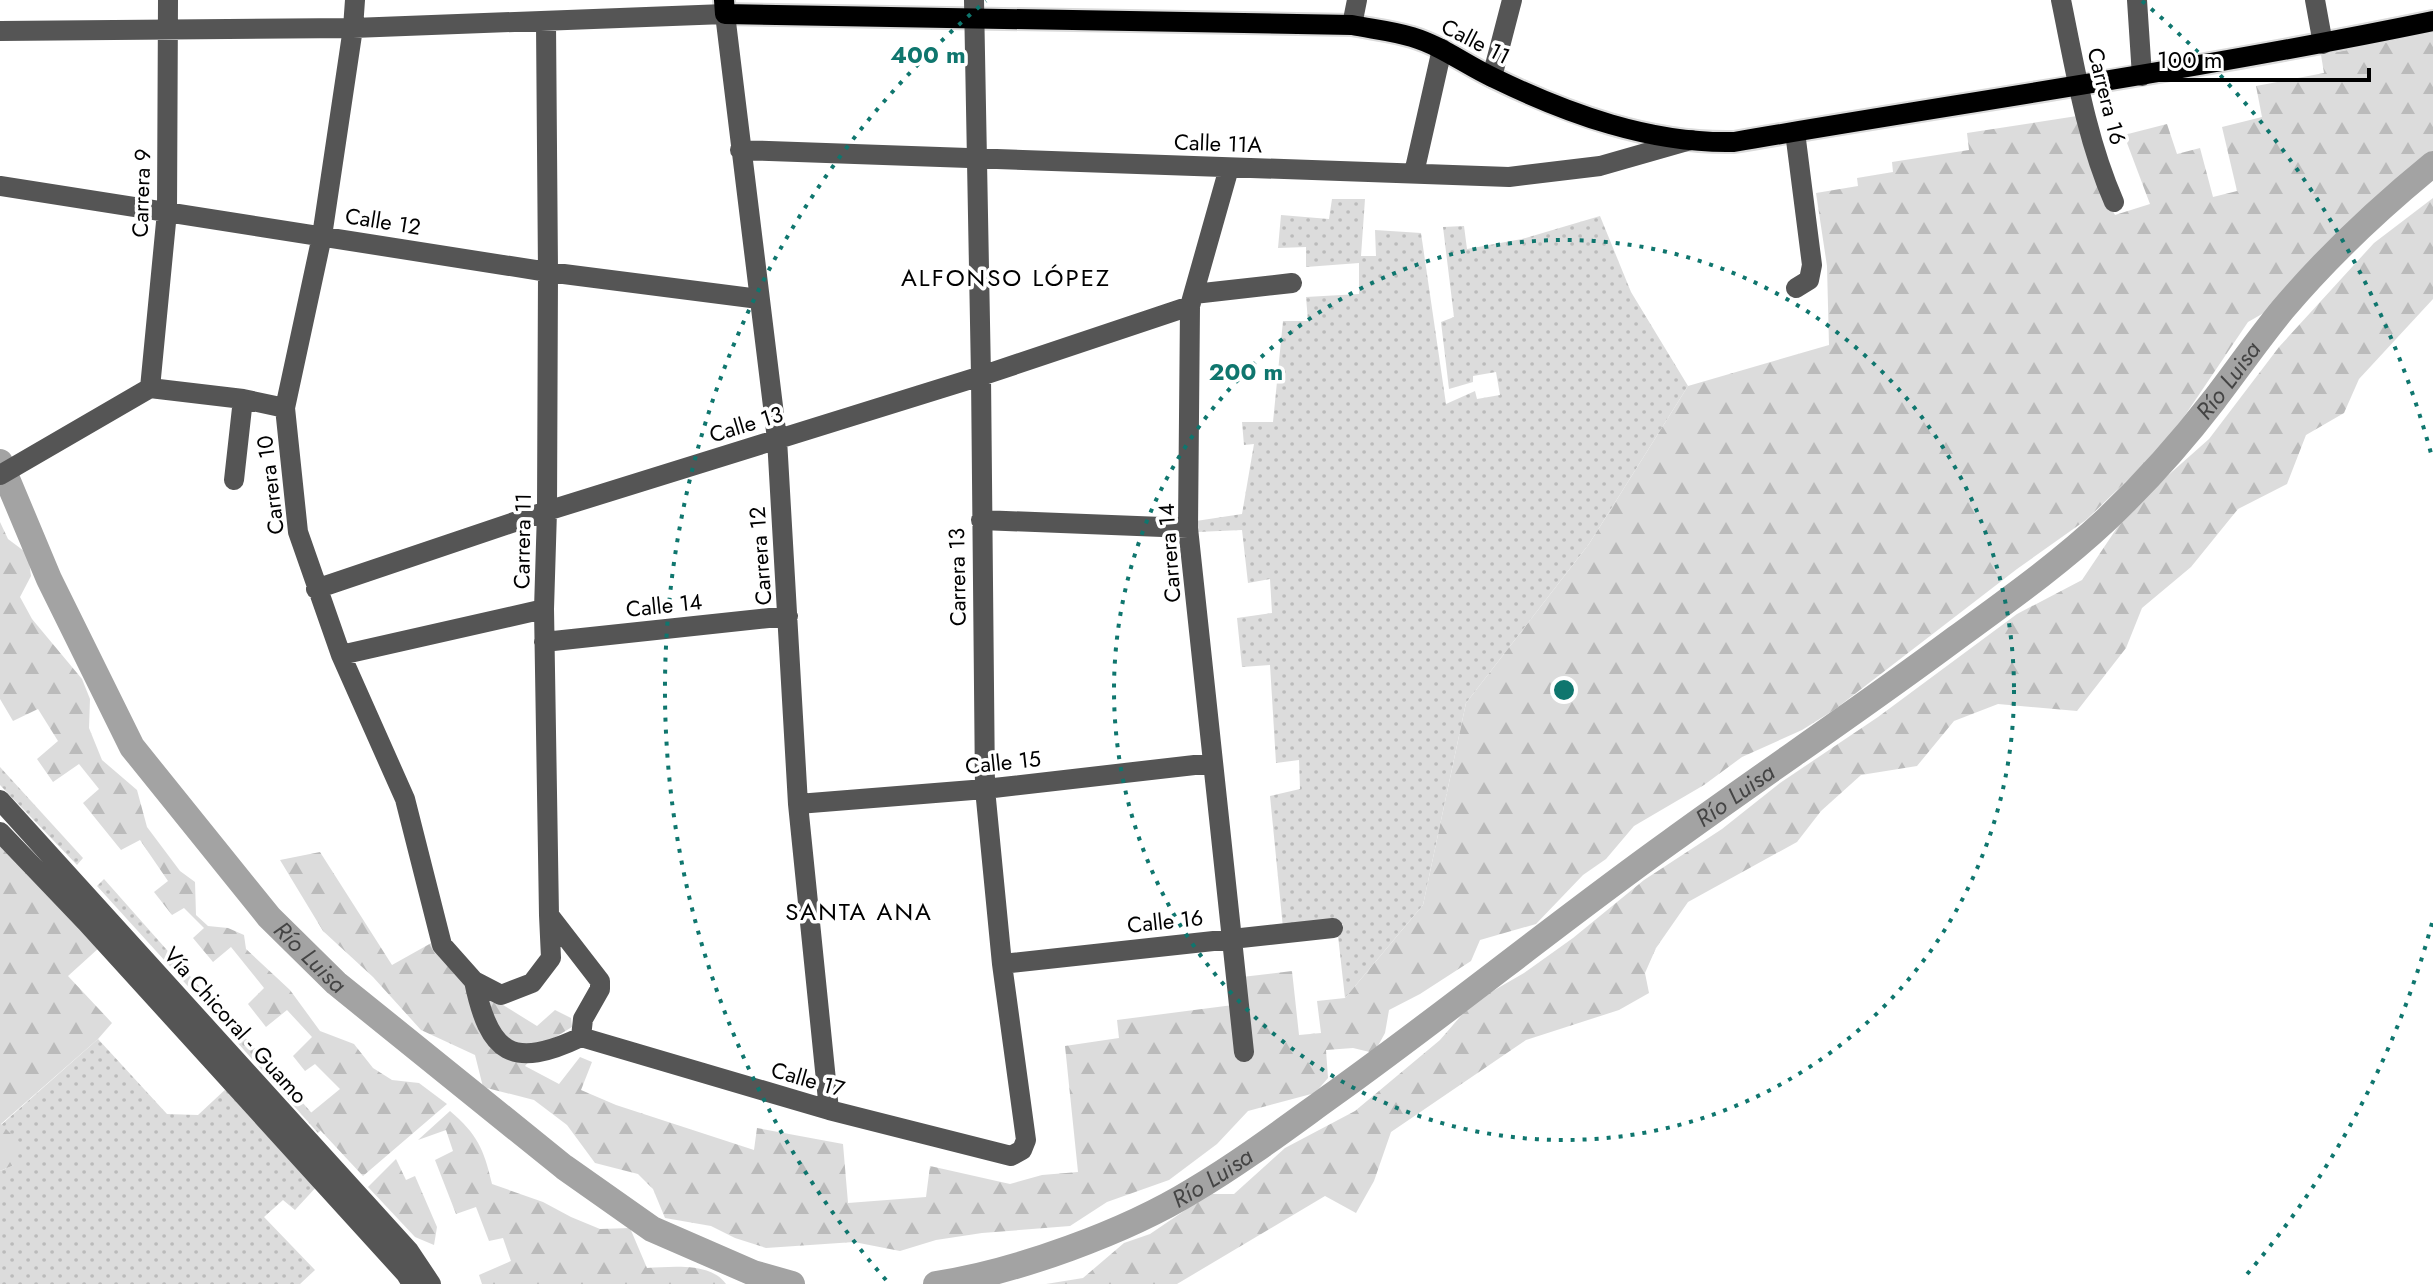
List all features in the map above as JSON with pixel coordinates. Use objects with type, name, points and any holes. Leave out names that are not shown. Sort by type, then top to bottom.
[{"type":"main road","name":"Calle 11","points":[[725,7],[974,9],[1352,25],[1412,37],[1442,49],[1492,77],[1606,124],[1691,140],[1734,142],[2142,76],[2433,21]]},
{"type":"street","name":"Carrera 9","points":[[150,388],[167,212],[168,0]]},
{"type":"street","name":"Carrera 10","points":[[355,0],[322,236],[285,408],[298,532],[341,655],[405,799],[442,945],[474,981]]},
{"type":"street","name":"Carrera 11","points":[[474,981],[501,995],[532,983],[551,958],[544,609],[552,22],[558,0]]},
{"type":"street","points":[[1352,25],[1357,0]]},
{"type":"street","points":[[1492,77],[1512,0]]},
{"type":"street","name":"Carrera 16","points":[[2061,0],[2101,173],[2114,202]]},
{"type":"street","points":[[2137,0],[2142,76]]},
{"type":"street","points":[[2315,0],[2323,44]]},
{"type":"street","name":"Calle 11","points":[[0,31],[353,28],[552,22],[725,7]]},
{"type":"street","name":"Carrera 12","points":[[725,7],[777,439],[798,804],[829,1110]]},
{"type":"street","name":"Carrera 13","points":[[974,9],[985,789],[1002,964],[1026,1140],[1022,1150]]},
{"type":"street","points":[[1414,173],[1442,49]]},
{"type":"street","points":[[1795,132],[1812,265],[1809,280],[1796,288]]},
{"type":"street","name":"Calle 11A","points":[[740,150],[1509,177],[1600,166],[1691,140]]},
{"type":"street","name":"Carrera 14","points":[[1229,168],[1192,300],[1188,528],[1244,1052]]},
{"type":"street","name":"Calle 12","points":[[0,186],[548,272],[759,299]]},
{"type":"street","name":"Calle 13","points":[[316,589],[547,511],[981,376],[1192,300],[1292,283]]},
{"type":"street","points":[[0,475],[150,388],[243,399],[285,408]]},
{"type":"street","points":[[234,480],[243,399]]},
{"type":"street","points":[[981,520],[1188,528]]},
{"type":"street","points":[[341,655],[544,609]]},
{"type":"street","name":"Calle 14","points":[[544,642],[788,616]]},
{"type":"street","name":"Calle 15","points":[[798,804],[985,789],[1212,763]]},
{"type":"street","name":"Vía Chicoral - Guamo","points":[[0,800],[77,901],[383,1237],[412,1284]]},
{"type":"street","name":"Vía Chicoral - Guamo","points":[[0,832],[77,901]]},
{"type":"street","points":[[474,981],[480,1008],[494,1037],[511,1053],[527,1055],[557,1049],[581,1037],[583,1019],[600,989],[600,981],[549,915]]},
{"type":"street","name":"Calle 16","points":[[1002,964],[1333,928]]},
{"type":"street","name":"Calle 17","points":[[581,1037],[829,1110],[1011,1156],[1022,1150]]},
{"type":"street","name":"Vía Chicoral - Guamo","points":[[383,1237],[409,1251],[431,1284]]},
{"type":"green space","points":[[2433,33],[2433,152],[2390,189],[2276,306],[2248,322],[2167,442],[2086,520],[2017,569],[1834,710],[1802,730],[1742,757],[1704,785],[1634,826],[1606,859],[1583,875],[1536,924],[1480,940],[1471,961],[1389,1010],[1385,1033],[1374,1053],[1353,1048],[1326,1050],[1328,1078],[1315,1093],[1248,1111],[1217,1144],[1169,1180],[1107,1202],[1070,1226],[982,1233],[936,1240],[900,1251],[854,1242],[766,1248],[711,1226],[665,1218],[653,1189],[638,1174],[595,1163],[567,1125],[534,1100],[483,1087],[475,1055],[421,1030],[373,977],[323,931],[280,860],[320,852],[392,965],[442,937],[503,1005],[537,1026],[555,1010],[571,1018],[572,1027],[544,1044],[525,1066],[559,1084],[580,1057],[592,1062],[581,1090],[616,1105],[754,1150],[757,1128],[843,1144],[848,1203],[926,1197],[930,1166],[1010,1184],[1042,1175],[1078,1172],[1065,1046],[1119,1038],[1117,1020],[1233,1005],[1242,977],[1292,971],[1299,1035],[1321,1033],[1317,1001],[1345,998],[1423,905],[1466,703],[1589,544],[1688,386],[1829,345],[1827,266],[1816,193],[1858,186],[1857,178],[1893,172],[1892,162],[1969,150],[1967,133],[2077,116],[2090,166],[2115,215],[2150,204],[2124,135],[2167,124],[2177,154],[2200,148],[2213,197],[2237,191],[2222,127],[2262,117],[2256,86],[2324,73],[2321,55]]},
{"type":"green space","points":[[2433,198],[2433,299],[2359,379],[2344,413],[2306,435],[2287,484],[2238,509],[2191,567],[2142,608],[2126,648],[2077,711],[1998,704],[1954,721],[1917,766],[1861,775],[1821,811],[1797,842],[1688,902],[1656,948],[1645,973],[1649,993],[1619,1010],[1526,1040],[1391,1132],[1374,1181],[1356,1213],[1325,1196],[1177,1284],[1046,1284],[1083,1278],[1124,1243],[1150,1234],[1209,1194],[1234,1194],[1285,1148],[1355,1111],[1440,1040],[1472,1003],[1524,973],[1644,880],[1722,829],[1780,783],[1878,717],[2017,614],[2082,580],[2129,510],[2209,439],[2279,347],[2374,243]]},
{"type":"green space","points":[[1332,199],[1365,199],[1361,256],[1376,256],[1375,230],[1421,233],[1446,404],[1475,391],[1477,399],[1500,395],[1496,372],[1473,376],[1473,382],[1449,389],[1441,322],[1454,317],[1443,227],[1464,226],[1467,249],[1522,239],[1600,216],[1631,292],[1688,386],[1589,544],[1466,703],[1423,905],[1345,998],[1338,936],[1343,924],[1283,928],[1270,796],[1300,789],[1299,760],[1276,763],[1270,665],[1242,667],[1237,618],[1272,613],[1270,579],[1248,583],[1242,530],[1197,532],[1196,521],[1242,514],[1254,444],[1244,445],[1242,422],[1273,422],[1283,321],[1308,321],[1306,297],[1359,294],[1359,263],[1306,267],[1306,247],[1278,248],[1281,215],[1329,219]]},
{"type":"green space","points":[[0,522],[8,539],[28,554],[31,576],[20,597],[32,619],[82,679],[90,699],[89,728],[102,760],[137,790],[147,827],[180,871],[195,882],[196,915],[208,926],[228,928],[244,935],[246,949],[290,990],[320,1031],[354,1044],[373,1068],[392,1080],[419,1083],[447,1104],[363,1176],[307,1116],[340,1089],[315,1064],[305,1071],[293,1056],[312,1037],[287,1010],[266,1027],[248,1004],[264,988],[231,947],[213,962],[193,938],[204,928],[184,908],[172,915],[154,892],[168,881],[140,840],[121,850],[83,803],[99,789],[79,764],[53,782],[37,759],[58,741],[38,709],[13,721],[0,699]]},
{"type":"green space","points":[[0,767],[83,858],[77,865],[0,785]]},
{"type":"green space","points":[[0,843],[100,947],[68,976],[112,1023],[98,1039],[1,1124],[21,1144],[14,1165],[0,1171]]},
{"type":"green space","points":[[104,879],[221,1011],[215,1016],[97,886]]},
{"type":"green space","points":[[236,1027],[324,1127],[318,1133],[228,1032]]},
{"type":"green space","points":[[98,1039],[167,1114],[198,1115],[228,1087],[319,1184],[295,1210],[283,1200],[264,1217],[315,1270],[300,1284],[0,1284],[0,1171],[14,1165],[1,1125]]},
{"type":"green space","points":[[450,1111],[478,1143],[492,1184],[543,1202],[600,1229],[630,1228],[647,1268],[701,1269],[711,1272],[726,1284],[482,1284],[479,1275],[511,1261],[503,1238],[489,1241],[476,1207],[456,1214],[435,1160],[453,1151],[446,1130],[418,1140]]},
{"type":"green space","points":[[396,1159],[406,1180],[415,1176],[437,1227],[434,1245],[415,1237],[368,1187]]},
{"type":"waterway","name":"Río Luisa","points":[[936,1284],[1000,1270],[1070,1248],[1167,1206],[1212,1179],[1377,1062],[1670,842],[2014,596],[2052,567],[2135,492],[2189,432],[2300,289],[2355,233],[2433,164]]},
{"type":"waterway","name":"Río Luisa","points":[[0,462],[49,579],[132,747],[269,917],[336,983],[564,1167],[652,1229],[753,1273],[792,1284]]},
{"type":"district","name":"ALFONSO LÓPEZ","points":[[1006,278]]},
{"type":"district","name":"SANTA ANA","points":[[859,912]]}]
